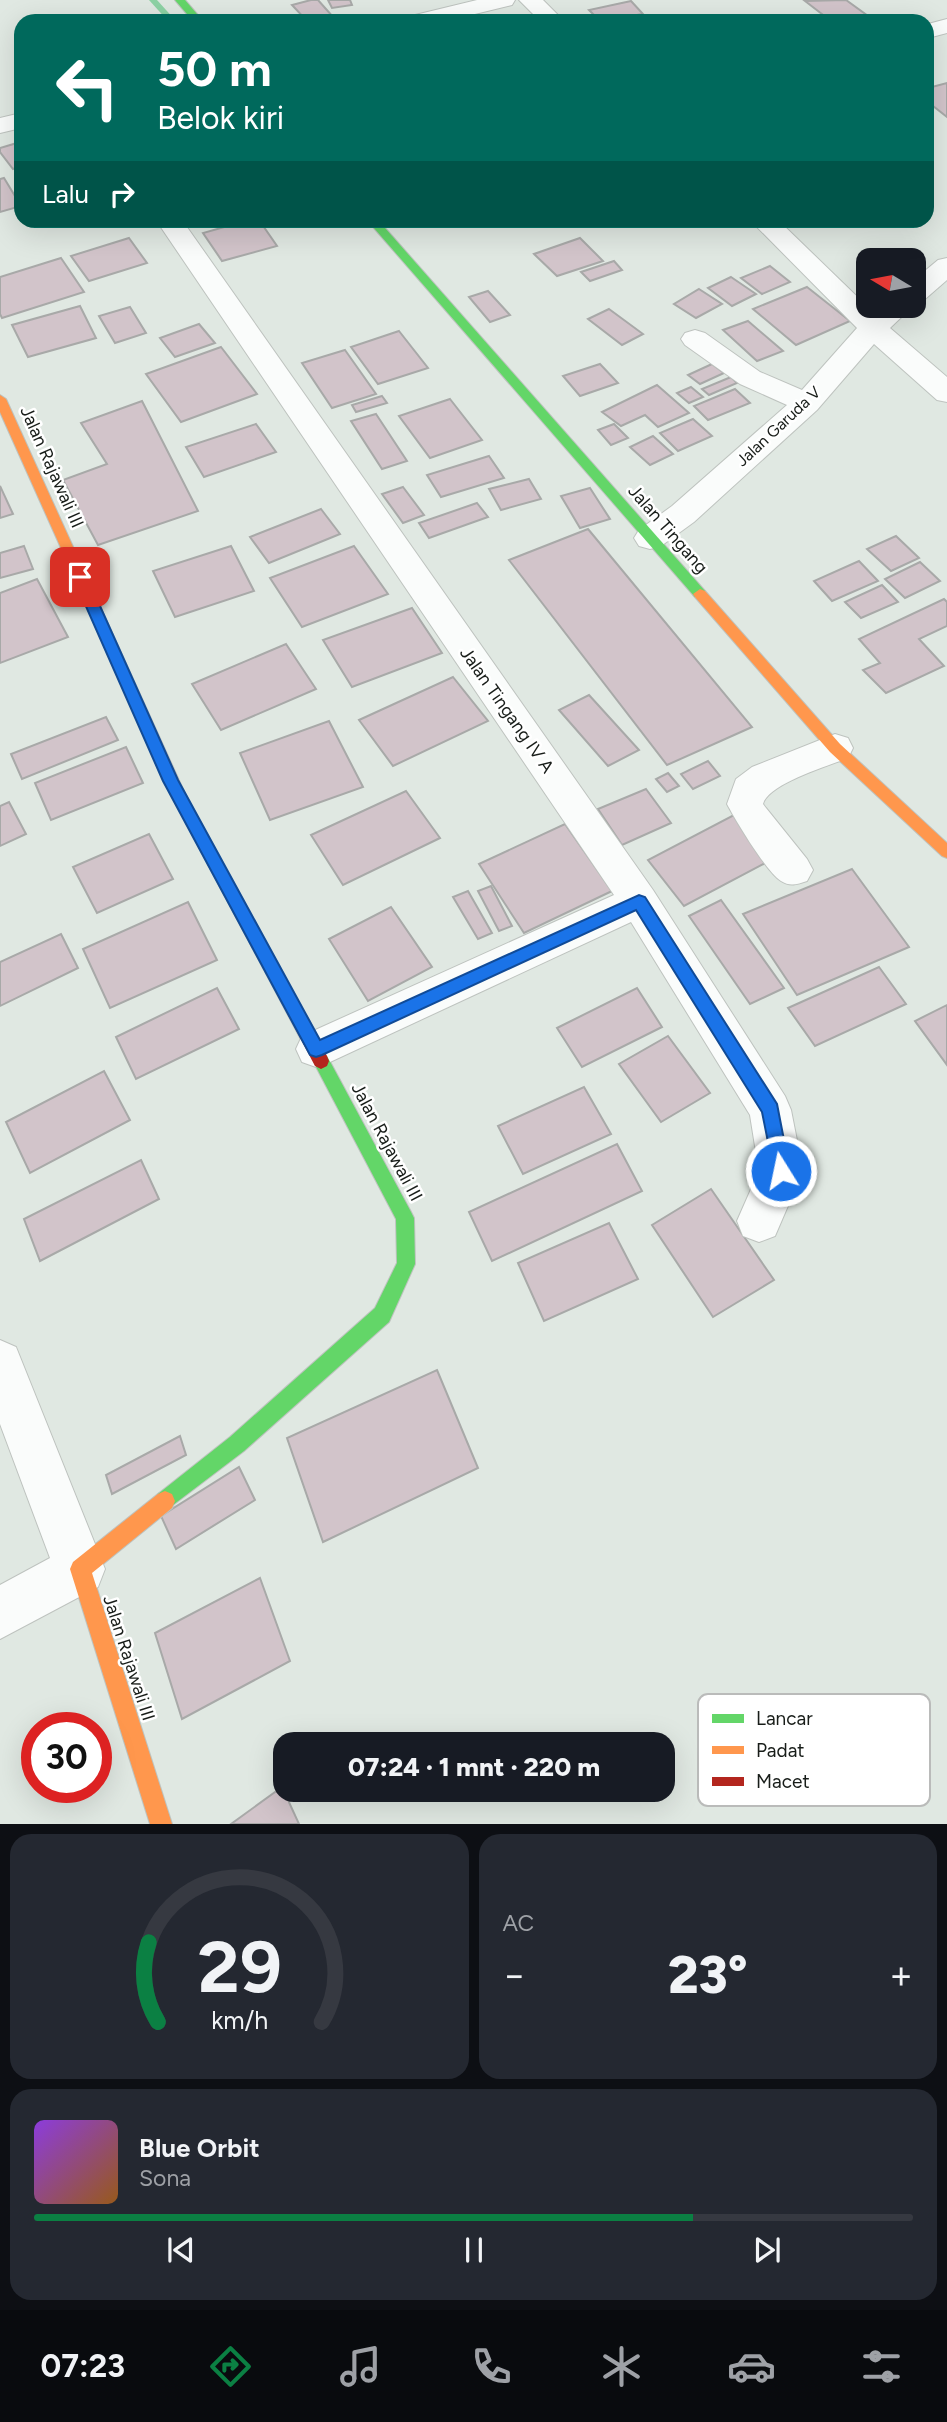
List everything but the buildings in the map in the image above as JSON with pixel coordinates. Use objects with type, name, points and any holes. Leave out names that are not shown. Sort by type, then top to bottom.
[{"type":"street","points":[[180,0],[192,14]]},
{"type":"street","points":[[447,14],[504,0]]},
{"type":"street","points":[[530,0],[545,14]]},
{"type":"street","name":"Jalan Tingang IV A","points":[[175,228],[639,901],[770,1110],[781,1171],[760,1221]]},
{"type":"street","name":"Jalan Tingang","points":[[379,228],[835,748],[947,852]]},
{"type":"street","points":[[771,228],[873,328],[947,393]]},
{"type":"street","points":[[926,284],[947,266]]},
{"type":"street","name":"Jalan Garuda V","points":[[650,538],[684,514],[807,403],[885,318]]},
{"type":"street","points":[[695,339],[750,378],[807,403]]},
{"type":"street","name":"Jalan Rajawali III","points":[[0,399],[171,781],[405,1218],[406,1264],[382,1315],[237,1444],[80,1569],[161,1824]]},
{"type":"street","points":[[794,870],[745,804],[749,789],[765,777],[835,748]]},
{"type":"street","points":[[316,1049],[639,901]]},
{"type":"street","points":[[0,1363],[80,1569],[0,1613]]},
{"type":"waterway","points":[[153,0],[166,14]]},
{"type":"traffic: fast","points":[[180,0],[192,14]]},
{"type":"traffic: fast","points":[[379,228],[700,594]]},
{"type":"traffic: fast","points":[[165,1501],[237,1444],[382,1315],[406,1264],[405,1218],[321,1061]]},
{"type":"traffic: slow","points":[[0,399],[180,798]]},
{"type":"traffic: slow","points":[[700,594],[835,748],[947,852]]},
{"type":"traffic: slow","points":[[161,1824],[80,1569],[165,1501]]},
{"type":"traffic: jam","points":[[180,798],[321,1061]]},
{"type":"route","points":[[80,577],[171,781],[316,1049],[639,901],[770,1110],[781,1171]]}]
